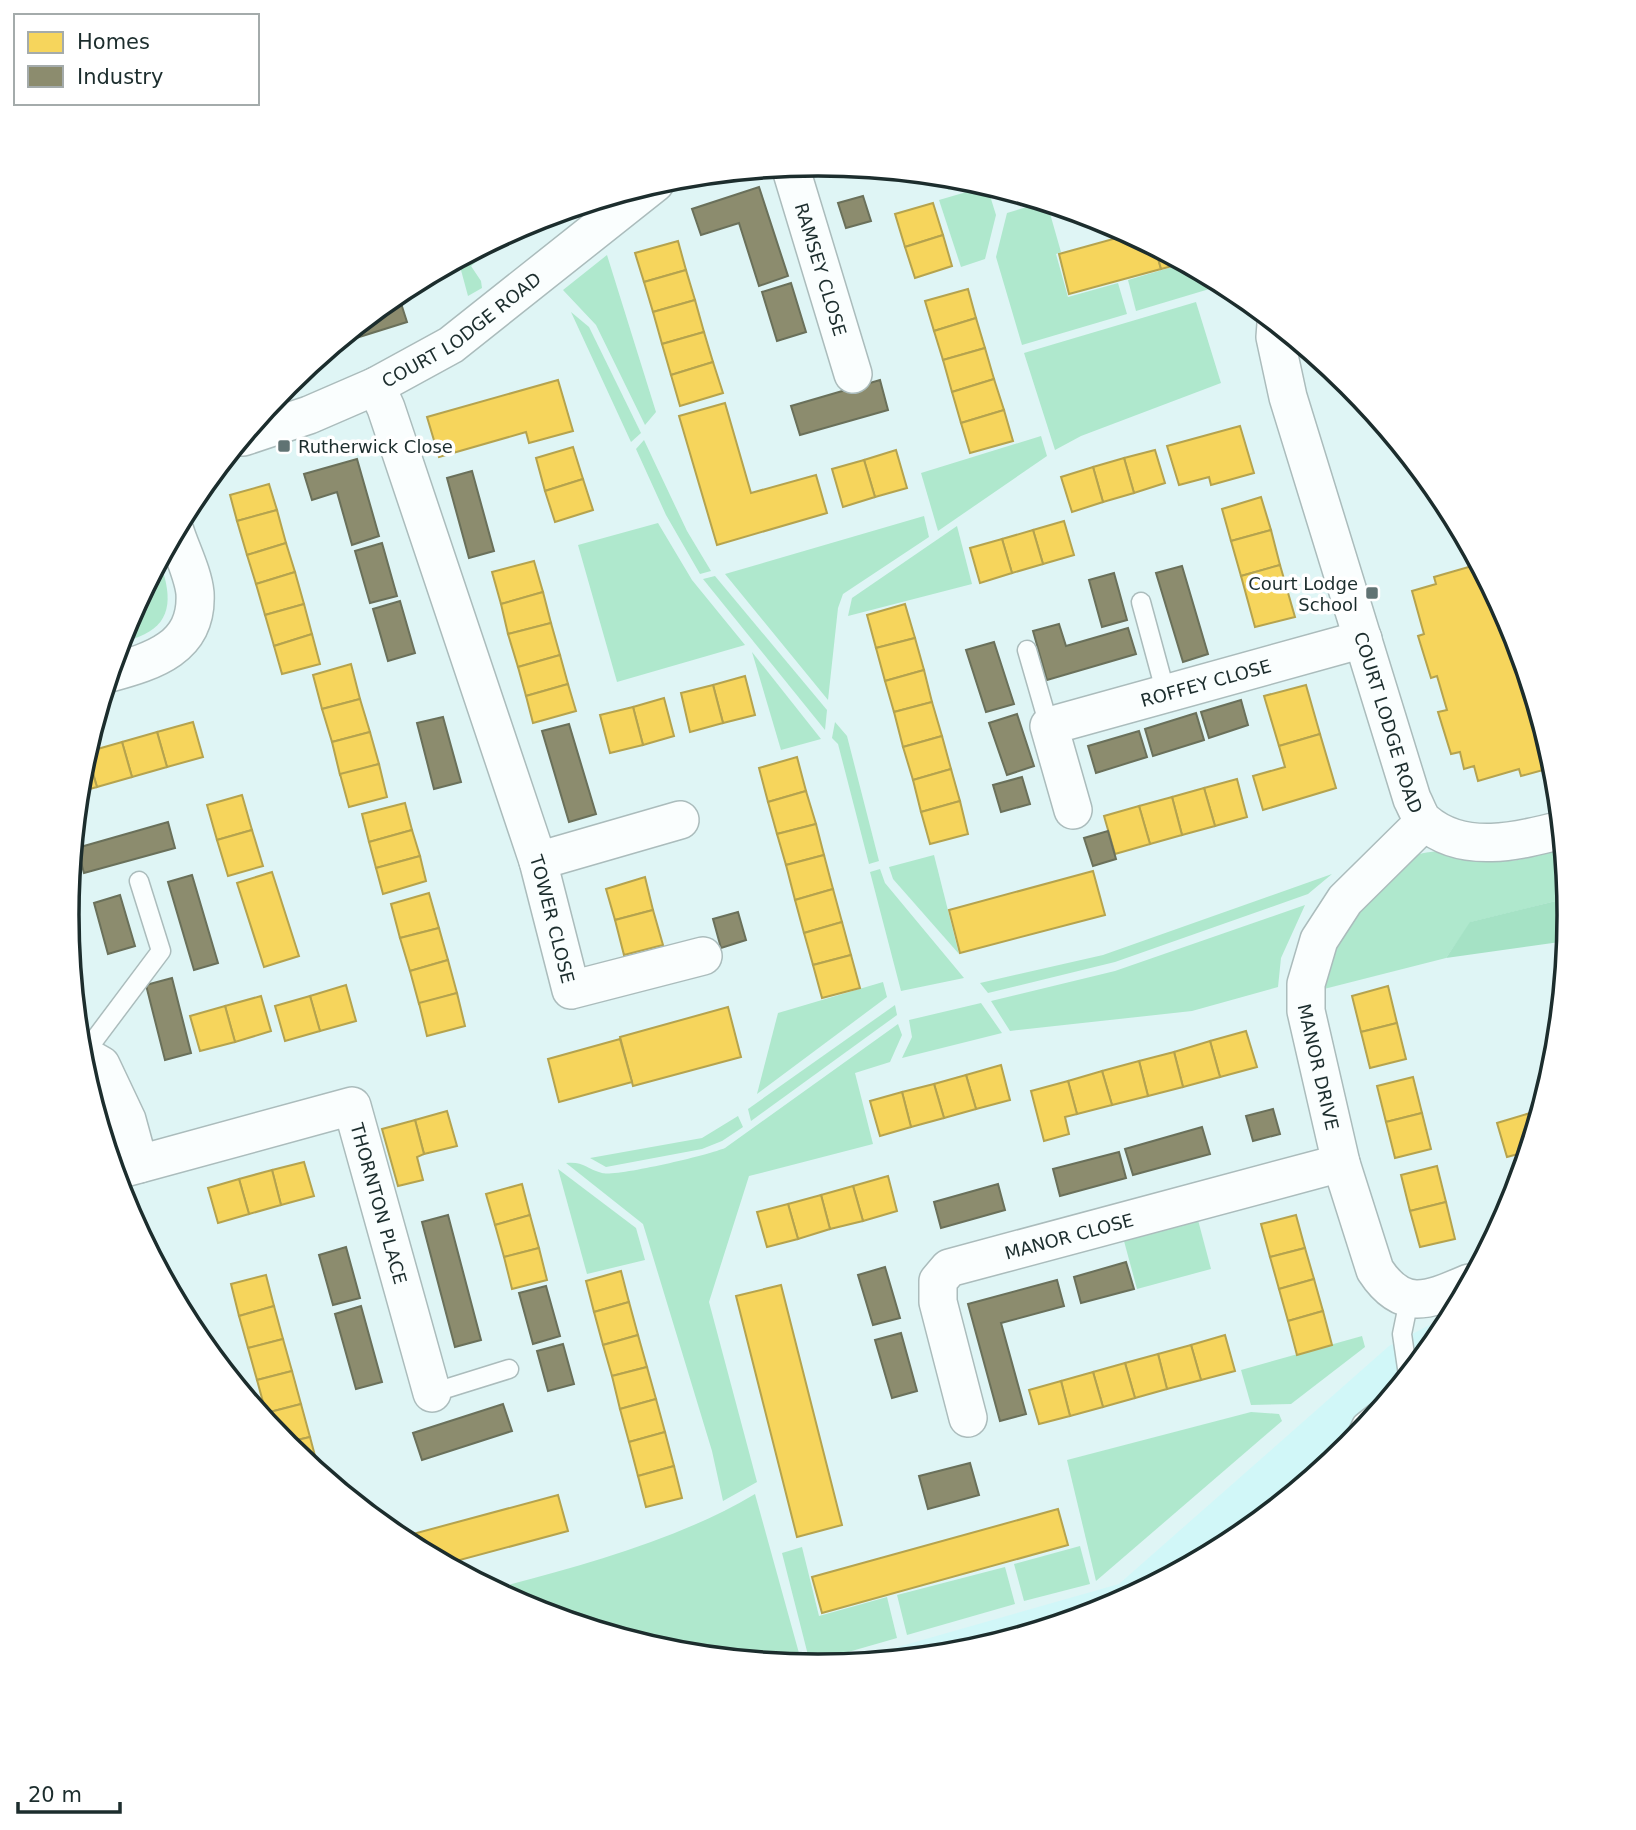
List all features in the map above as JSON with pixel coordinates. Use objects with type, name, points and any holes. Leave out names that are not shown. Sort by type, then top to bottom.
[{"type":"street","name":"RAMSEY CLOSE","points":[[793,177],[853,374]]},
{"type":"street","name":"COURT LODGE ROAD","points":[[259,432],[309,415],[376,386],[451,345],[635,199]]},
{"type":"street","name":"COURT LODGE ROAD","points":[[1275,335],[1281,373],[1412,799],[1424,822],[1450,835],[1484,844],[1515,842],[1552,832]]},
{"type":"street","points":[[376,386],[386,408],[538,861]]},
{"type":"street","points":[[121,670],[151,662],[176,645],[191,624],[195,592],[179,543]]},
{"type":"street","name":"ROFFEY CLOSE","points":[[1049,726],[1363,639]]},
{"type":"street","points":[[1049,726],[1073,810]]},
{"type":"street","name":"TOWER CLOSE","points":[[680,820],[538,861],[571,990],[703,956]]},
{"type":"street","name":"MANOR DRIVE","points":[[1404,1297],[1384,1285],[1375,1270],[1341,1163],[1306,1011],[1306,984],[1319,940],[1345,900],[1424,822]]},
{"type":"street","name":"THORNTON PLACE","points":[[93,1061],[101,1065],[127,1120],[127,1168],[352,1106],[432,1393]]},
{"type":"street","name":"MANOR CLOSE","points":[[968,1418],[939,1302],[938,1281],[950,1268],[1341,1163]]},
{"type":"street","points":[[1404,1297],[1438,1296],[1456,1289]]},
{"type":"lane","points":[[1141,602],[1166,694]]},
{"type":"lane","points":[[1027,650],[1049,726]]},
{"type":"lane","points":[[90,1042],[161,951],[139,881]]},
{"type":"lane","points":[[1404,1297],[1402,1334],[1406,1362]]},
{"type":"lane","points":[[432,1393],[509,1368]]},
{"type":"shaded area","points":[[1435,1322],[1374,1402],[1341,1438],[1268,1501],[1229,1530],[1188,1555],[1101,1598],[1056,1615],[962,1640],[883,1651],[1119,1584],[1389,1346]]},
{"type":"green space","points":[[968,191],[990,197],[996,215],[985,259],[961,267],[939,200]]},
{"type":"green space","points":[[1028,207],[1050,213],[1061,252],[1056,254],[1068,297],[1118,283],[1127,314],[1022,345],[996,257],[1007,213]]},
{"type":"green space","points":[[607,255],[656,412],[645,425],[596,325],[563,290]]},
{"type":"green space","points":[[483,256],[471,266],[481,281],[482,288],[468,296],[461,268]]},
{"type":"green space","points":[[1173,267],[1210,289],[1136,311],[1128,280]]},
{"type":"green space","points":[[1196,302],[1221,383],[1081,436],[1055,450],[1024,353]]},
{"type":"green space","points":[[571,312],[589,327],[641,433],[631,442]]},
{"type":"green space","points":[[1041,436],[1047,456],[938,531],[921,473]]},
{"type":"green space","points":[[644,440],[687,531],[711,571],[700,574],[666,515],[636,449]]},
{"type":"green space","points":[[924,516],[929,537],[843,594],[838,608],[828,700],[725,574]]},
{"type":"green space","points":[[658,523],[692,580],[745,645],[617,682],[578,545]]},
{"type":"green space","points":[[957,526],[972,584],[848,616],[852,598]]},
{"type":"green space","points":[[164,575],[168,599],[163,618],[149,632],[132,639],[155,588]]},
{"type":"green space","points":[[715,576],[827,710],[825,730],[703,579]]},
{"type":"green space","points":[[752,652],[821,739],[781,750]]},
{"type":"green space","points":[[835,722],[847,736],[879,861],[869,864],[838,744],[832,738]]},
{"type":"green space","points":[[1554,850],[1557,901],[1471,922],[1446,958],[1324,989],[1337,935],[1407,859],[1431,852],[1504,861]]},
{"type":"green space","points":[[934,855],[959,954],[893,879],[889,867]]},
{"type":"green space","points":[[880,869],[885,883],[964,978],[901,991],[870,872]]},
{"type":"green space","points":[[1332,874],[1308,894],[1115,962],[988,993],[980,983],[1103,955]]},
{"type":"green space","points":[[1557,901],[1556,942],[1446,958],[1470,922]]},
{"type":"green space","points":[[1305,905],[1281,958],[1278,987],[1192,1011],[1010,1031],[991,1001],[1115,971]]},
{"type":"green space","points":[[883,982],[887,997],[757,1094],[778,1013]]},
{"type":"green space","points":[[981,1003],[1002,1033],[902,1058],[912,1037],[909,1020]]},
{"type":"green space","points":[[895,1005],[897,1015],[751,1121],[748,1109]]},
{"type":"green space","points":[[898,1024],[902,1035],[890,1062],[855,1073],[873,1144],[749,1176],[709,1302],[757,1482],[723,1501],[712,1451],[643,1224],[566,1163],[581,1164],[602,1173],[625,1172],[725,1148]]},
{"type":"green space","points":[[738,1116],[743,1127],[722,1141],[702,1149],[606,1167],[590,1158],[702,1138]]},
{"type":"green space","points":[[558,1169],[636,1228],[645,1260],[587,1274]]},
{"type":"green space","points":[[1198,1220],[1211,1269],[1137,1289],[1124,1241]]},
{"type":"green space","points":[[1362,1336],[1365,1347],[1291,1404],[1251,1405],[1241,1370]]},
{"type":"green space","points":[[1251,1412],[1279,1414],[1282,1421],[1096,1581],[1067,1460]]},
{"type":"green space","points":[[755,1494],[799,1654],[722,1648],[627,1629],[580,1615],[507,1585],[628,1550],[725,1510]]},
{"type":"green space","points":[[1080,1546],[1090,1584],[1024,1601],[1014,1564]]},
{"type":"green space","points":[[802,1547],[819,1616],[887,1597],[897,1638],[843,1653],[808,1654],[782,1553]]},
{"type":"green space","points":[[1005,1567],[1015,1604],[907,1635],[897,1595]]},
{"type":"building: Homes","points":[[933,203],[943,235],[905,247],[895,214]]},
{"type":"building: Homes","points":[[943,235],[952,266],[915,278],[905,247]]},
{"type":"building: Homes","points":[[1115,238],[1158,259],[1161,269],[1069,294],[1059,254]]},
{"type":"building: Homes","points":[[678,241],[686,270],[644,282],[635,253]]},
{"type":"building: Homes","points":[[1158,259],[1172,266],[1161,269]]},
{"type":"building: Homes","points":[[686,270],[695,300],[653,312],[644,282]]},
{"type":"building: Homes","points":[[968,289],[976,318],[934,331],[925,301]]},
{"type":"building: Homes","points":[[695,300],[704,332],[662,344],[653,312]]},
{"type":"building: Homes","points":[[976,318],[985,348],[943,360],[934,331]]},
{"type":"building: Homes","points":[[704,332],[713,362],[671,375],[662,344]]},
{"type":"building: Homes","points":[[985,348],[994,379],[952,392],[943,360]]},
{"type":"building: Homes","points":[[713,362],[723,393],[680,406],[671,375]]},
{"type":"building: Homes","points":[[994,379],[1004,410],[961,423],[952,392]]},
{"type":"building: Homes","points":[[558,380],[573,431],[529,443],[526,432],[439,457],[427,417]]},
{"type":"building: Homes","points":[[725,403],[751,493],[816,475],[827,513],[717,545],[679,416]]},
{"type":"building: Homes","points":[[1004,410],[1013,441],[970,453],[961,423]]},
{"type":"building: Homes","points":[[1240,426],[1254,473],[1211,485],[1209,477],[1179,485],[1167,446]]},
{"type":"building: Homes","points":[[573,447],[583,479],[545,491],[536,458]]},
{"type":"building: Homes","points":[[896,450],[907,488],[875,497],[864,460]]},
{"type":"building: Homes","points":[[1155,450],[1165,483],[1134,493],[1124,458]]},
{"type":"building: Homes","points":[[1124,458],[1134,493],[1103,502],[1093,467]]},
{"type":"building: Homes","points":[[864,460],[875,497],[843,507],[832,469]]},
{"type":"building: Homes","points":[[1093,467],[1103,502],[1072,512],[1061,477]]},
{"type":"building: Homes","points":[[583,479],[593,510],[555,522],[545,491]]},
{"type":"building: Homes","points":[[269,484],[277,510],[237,521],[230,495]]},
{"type":"building: Homes","points":[[1261,497],[1271,530],[1231,541],[1222,509]]},
{"type":"building: Homes","points":[[277,510],[286,543],[247,555],[237,521]]},
{"type":"building: Homes","points":[[1064,521],[1074,555],[1043,564],[1033,530]]},
{"type":"building: Homes","points":[[1033,530],[1043,564],[1012,573],[1002,539]]},
{"type":"building: Homes","points":[[1271,530],[1280,565],[1241,576],[1231,541]]},
{"type":"building: Homes","points":[[1002,539],[1012,573],[980,583],[970,548]]},
{"type":"building: Homes","points":[[286,543],[295,572],[256,584],[247,555]]},
{"type":"building: Homes","points":[[534,561],[543,592],[501,604],[492,572]]},
{"type":"building: Homes","points":[[1280,565],[1295,617],[1255,627],[1241,576]]},
{"type":"building: Homes","points":[[1470,567],[1501,632],[1518,677],[1543,770],[1521,776],[1519,769],[1478,781],[1474,766],[1464,769],[1460,752],[1451,754],[1438,712],[1447,710],[1437,676],[1431,678],[1418,636],[1424,634],[1412,591],[1436,584],[1434,577]]},
{"type":"building: Homes","points":[[295,572],[304,604],[265,615],[256,584]]},
{"type":"building: Homes","points":[[543,592],[551,623],[508,634],[501,604]]},
{"type":"building: Homes","points":[[304,604],[312,634],[274,646],[265,615]]},
{"type":"building: Homes","points":[[905,604],[915,638],[876,648],[867,615]]},
{"type":"building: Homes","points":[[551,623],[560,655],[518,667],[508,634]]},
{"type":"building: Homes","points":[[312,634],[320,664],[282,674],[274,646]]},
{"type":"building: Homes","points":[[915,638],[924,670],[885,681],[876,648]]},
{"type":"building: Homes","points":[[560,655],[568,684],[526,696],[518,667]]},
{"type":"building: Homes","points":[[351,664],[360,699],[322,709],[313,675]]},
{"type":"building: Homes","points":[[924,670],[932,702],[894,712],[885,681]]},
{"type":"building: Homes","points":[[745,676],[755,715],[723,723],[713,685]]},
{"type":"building: Homes","points":[[568,684],[576,711],[533,723],[526,696]]},
{"type":"building: Homes","points":[[713,685],[723,723],[690,732],[681,693]]},
{"type":"building: Homes","points":[[1306,685],[1320,734],[1279,746],[1264,696]]},
{"type":"building: Homes","points":[[664,698],[674,736],[643,745],[633,707]]},
{"type":"building: Homes","points":[[360,699],[370,732],[332,742],[322,709]]},
{"type":"building: Homes","points":[[932,702],[942,736],[903,747],[894,712]]},
{"type":"building: Homes","points":[[633,707],[643,745],[610,753],[600,715]]},
{"type":"building: Homes","points":[[193,722],[203,757],[167,767],[157,732]]},
{"type":"building: Homes","points":[[157,732],[167,767],[132,777],[122,742]]},
{"type":"building: Homes","points":[[370,732],[379,764],[340,775],[332,742]]},
{"type":"building: Homes","points":[[1320,734],[1336,788],[1263,810],[1253,776],[1285,767],[1279,746]]},
{"type":"building: Homes","points":[[942,736],[951,769],[913,780],[903,747]]},
{"type":"building: Homes","points":[[122,742],[132,777],[97,787],[93,772],[98,749]]},
{"type":"building: Homes","points":[[797,757],[806,791],[768,802],[759,768]]},
{"type":"building: Homes","points":[[379,764],[387,797],[349,807],[340,774]]},
{"type":"building: Homes","points":[[951,769],[960,801],[921,812],[913,780]]},
{"type":"building: Homes","points":[[93,773],[97,787],[90,789]]},
{"type":"building: Homes","points":[[1237,779],[1247,817],[1215,826],[1204,788]]},
{"type":"building: Homes","points":[[1204,788],[1215,826],[1182,835],[1172,797]]},
{"type":"building: Homes","points":[[806,791],[816,824],[777,834],[768,802]]},
{"type":"building: Homes","points":[[242,795],[252,830],[217,840],[207,805]]},
{"type":"building: Homes","points":[[1172,797],[1182,835],[1150,844],[1139,806]]},
{"type":"building: Homes","points":[[960,801],[968,834],[930,844],[921,812]]},
{"type":"building: Homes","points":[[405,803],[412,830],[369,842],[362,814]]},
{"type":"building: Homes","points":[[1139,806],[1150,844],[1115,854],[1104,816]]},
{"type":"building: Homes","points":[[816,824],[824,855],[786,865],[777,834]]},
{"type":"building: Homes","points":[[252,830],[263,866],[228,876],[217,840]]},
{"type":"building: Homes","points":[[412,830],[420,856],[376,868],[369,842]]},
{"type":"building: Homes","points":[[824,855],[833,889],[795,900],[786,865]]},
{"type":"building: Homes","points":[[420,856],[426,881],[383,894],[376,868]]},
{"type":"building: Homes","points":[[1093,871],[1105,915],[960,953],[949,910]]},
{"type":"building: Homes","points":[[272,872],[299,956],[264,967],[237,883]]},
{"type":"building: Homes","points":[[645,877],[653,910],[615,920],[606,889]]},
{"type":"building: Homes","points":[[833,889],[842,922],[804,933],[795,900]]},
{"type":"building: Homes","points":[[429,893],[439,928],[400,938],[391,904]]},
{"type":"building: Homes","points":[[653,910],[663,945],[624,955],[615,920]]},
{"type":"building: Homes","points":[[842,922],[851,955],[813,965],[804,933]]},
{"type":"building: Homes","points":[[439,928],[448,960],[410,971],[400,938]]},
{"type":"building: Homes","points":[[851,955],[860,988],[822,998],[813,965]]},
{"type":"building: Homes","points":[[448,960],[457,993],[419,1004],[410,971]]},
{"type":"building: Homes","points":[[346,985],[356,1021],[320,1031],[310,996]]},
{"type":"building: Homes","points":[[1388,986],[1397,1023],[1361,1032],[1352,996]]},
{"type":"building: Homes","points":[[457,993],[465,1026],[427,1036],[419,1003]]},
{"type":"building: Homes","points":[[261,996],[271,1031],[235,1042],[225,1006]]},
{"type":"building: Homes","points":[[310,996],[320,1031],[285,1041],[275,1006]]},
{"type":"building: Homes","points":[[225,1006],[235,1042],[200,1051],[190,1016]]},
{"type":"building: Homes","points":[[728,1007],[741,1057],[633,1086],[620,1037]]},
{"type":"building: Homes","points":[[1397,1023],[1406,1059],[1370,1068],[1361,1032]]},
{"type":"building: Homes","points":[[1246,1031],[1257,1067],[1220,1077],[1210,1041]]},
{"type":"building: Homes","points":[[620,1039],[632,1082],[559,1102],[548,1059]]},
{"type":"building: Homes","points":[[1210,1041],[1220,1077],[1183,1087],[1174,1052]]},
{"type":"building: Homes","points":[[1174,1052],[1183,1087],[1148,1096],[1139,1061]]},
{"type":"building: Homes","points":[[1139,1061],[1148,1096],[1112,1105],[1102,1071]]},
{"type":"building: Homes","points":[[1001,1065],[1010,1100],[976,1109],[966,1075]]},
{"type":"building: Homes","points":[[1102,1071],[1112,1105],[1077,1114],[1068,1081]]},
{"type":"building: Homes","points":[[966,1075],[976,1109],[944,1118],[934,1084]]},
{"type":"building: Homes","points":[[1413,1077],[1422,1113],[1386,1122],[1377,1086]]},
{"type":"building: Homes","points":[[1068,1081],[1077,1114],[1065,1117],[1069,1134],[1044,1141],[1031,1091]]},
{"type":"building: Homes","points":[[934,1084],[944,1118],[911,1127],[902,1092]]},
{"type":"building: Homes","points":[[902,1092],[911,1127],[880,1136],[870,1101]]},
{"type":"building: Homes","points":[[447,1111],[457,1146],[424,1154],[415,1120]]},
{"type":"building: Homes","points":[[1422,1113],[1431,1149],[1395,1158],[1386,1122]]},
{"type":"building: Homes","points":[[1530,1113],[1518,1154],[1507,1157],[1497,1123]]},
{"type":"building: Homes","points":[[415,1120],[424,1154],[417,1157],[423,1180],[398,1186],[382,1129]]},
{"type":"building: Homes","points":[[304,1162],[314,1196],[281,1205],[272,1170]]},
{"type":"building: Homes","points":[[1437,1166],[1446,1202],[1410,1211],[1401,1175]]},
{"type":"building: Homes","points":[[272,1170],[281,1205],[249,1214],[239,1179]]},
{"type":"building: Homes","points":[[888,1176],[897,1211],[863,1221],[853,1186]]},
{"type":"building: Homes","points":[[239,1179],[249,1214],[218,1223],[208,1188]]},
{"type":"building: Homes","points":[[522,1184],[530,1215],[495,1225],[486,1194]]},
{"type":"building: Homes","points":[[853,1186],[863,1221],[830,1229],[821,1195]]},
{"type":"building: Homes","points":[[821,1195],[830,1229],[798,1239],[788,1204]]},
{"type":"building: Homes","points":[[1446,1202],[1455,1239],[1420,1247],[1410,1211]]},
{"type":"building: Homes","points":[[788,1204],[798,1239],[767,1247],[757,1212]]},
{"type":"building: Homes","points":[[530,1215],[539,1248],[504,1257],[495,1225]]},
{"type":"building: Homes","points":[[1296,1215],[1305,1248],[1270,1257],[1261,1224]]},
{"type":"building: Homes","points":[[539,1248],[547,1280],[512,1289],[504,1257]]},
{"type":"building: Homes","points":[[1305,1248],[1314,1279],[1279,1289],[1270,1257]]},
{"type":"building: Homes","points":[[621,1271],[629,1302],[594,1312],[586,1281]]},
{"type":"building: Homes","points":[[266,1275],[274,1306],[239,1316],[231,1284]]},
{"type":"building: Homes","points":[[1314,1279],[1323,1311],[1288,1321],[1279,1289]]},
{"type":"building: Homes","points":[[781,1285],[842,1525],[797,1537],[736,1296]]},
{"type":"building: Homes","points":[[629,1302],[638,1335],[603,1345],[594,1312]]},
{"type":"building: Homes","points":[[274,1306],[283,1339],[248,1348],[239,1316]]},
{"type":"building: Homes","points":[[1323,1311],[1332,1345],[1297,1355],[1288,1321]]},
{"type":"building: Homes","points":[[638,1335],[647,1367],[612,1376],[603,1345]]},
{"type":"building: Homes","points":[[1225,1335],[1235,1371],[1201,1380],[1191,1345]]},
{"type":"building: Homes","points":[[283,1339],[292,1371],[257,1380],[248,1348]]},
{"type":"building: Homes","points":[[1191,1345],[1201,1380],[1167,1389],[1158,1354]]},
{"type":"building: Homes","points":[[1158,1354],[1167,1389],[1135,1398],[1125,1363]]},
{"type":"building: Homes","points":[[1125,1363],[1135,1398],[1103,1407],[1093,1372]]},
{"type":"building: Homes","points":[[647,1367],[656,1399],[620,1409],[612,1376]]},
{"type":"building: Homes","points":[[292,1371],[301,1404],[271,1412],[263,1404],[257,1380]]},
{"type":"building: Homes","points":[[1093,1372],[1103,1407],[1070,1416],[1061,1381]]},
{"type":"building: Homes","points":[[1061,1381],[1070,1416],[1039,1424],[1029,1390]]},
{"type":"building: Homes","points":[[656,1399],[665,1432],[629,1442],[620,1409]]},
{"type":"building: Homes","points":[[301,1404],[310,1437],[297,1440],[271,1412]]},
{"type":"building: Homes","points":[[665,1432],[674,1466],[638,1476],[629,1442]]},
{"type":"building: Homes","points":[[310,1437],[315,1456],[297,1440]]},
{"type":"building: Homes","points":[[674,1466],[682,1498],[646,1507],[638,1476]]},
{"type":"building: Homes","points":[[558,1495],[568,1531],[458,1560],[413,1534]]},
{"type":"building: Homes","points":[[1058,1509],[1068,1545],[822,1613],[812,1577]]},
{"type":"building: Industry","points":[[759,187],[788,276],[759,286],[739,223],[701,235],[692,209]]},
{"type":"building: Industry","points":[[863,196],[871,221],[846,228],[838,203]]},
{"type":"building: Industry","points":[[791,283],[806,332],[777,341],[762,292]]},
{"type":"building: Industry","points":[[401,304],[407,322],[357,338]]},
{"type":"building: Industry","points":[[880,380],[888,410],[800,435],[791,406]]},
{"type":"building: Industry","points":[[357,459],[379,536],[352,545],[337,492],[312,500],[304,474]]},
{"type":"building: Industry","points":[[472,471],[494,551],[469,558],[447,478]]},
{"type":"building: Industry","points":[[382,543],[397,596],[370,603],[355,551]]},
{"type":"building: Industry","points":[[1182,566],[1208,654],[1183,662],[1156,573]]},
{"type":"building: Industry","points":[[1114,573],[1127,620],[1102,627],[1089,580]]},
{"type":"building: Industry","points":[[400,601],[415,653],[388,661],[373,609]]},
{"type":"building: Industry","points":[[1059,624],[1066,646],[1128,628],[1136,654],[1047,680],[1033,631]]},
{"type":"building: Industry","points":[[994,642],[1014,704],[986,712],[966,650]]},
{"type":"building: Industry","points":[[1241,700],[1248,725],[1209,738],[1201,712]]},
{"type":"building: Industry","points":[[1196,713],[1204,740],[1153,756],[1145,729]]},
{"type":"building: Industry","points":[[1017,714],[1034,766],[1007,775],[989,723]]},
{"type":"building: Industry","points":[[443,717],[461,782],[434,789],[417,723]]},
{"type":"building: Industry","points":[[569,724],[596,814],[569,822],[542,731]]},
{"type":"building: Industry","points":[[1139,731],[1147,757],[1096,773],[1088,746]]},
{"type":"building: Industry","points":[[1022,777],[1030,804],[1001,812],[993,785]]},
{"type":"building: Industry","points":[[168,822],[175,848],[84,873],[81,861],[82,847]]},
{"type":"building: Industry","points":[[1108,831],[1116,859],[1093,866],[1084,838]]},
{"type":"building: Industry","points":[[192,875],[218,963],[194,970],[168,882]]},
{"type":"building: Industry","points":[[120,895],[135,946],[108,954],[94,903]]},
{"type":"building: Industry","points":[[738,912],[746,940],[721,948],[713,919]]},
{"type":"building: Industry","points":[[172,978],[191,1053],[165,1060],[146,985]]},
{"type":"building: Industry","points":[[1273,1109],[1280,1134],[1253,1141],[1246,1116]]},
{"type":"building: Industry","points":[[1202,1127],[1210,1154],[1133,1175],[1125,1149]]},
{"type":"building: Industry","points":[[1119,1152],[1126,1178],[1060,1196],[1053,1169]]},
{"type":"building: Industry","points":[[998,1184],[1005,1210],[941,1228],[934,1202]]},
{"type":"building: Industry","points":[[448,1215],[481,1340],[455,1347],[422,1222]]},
{"type":"building: Industry","points":[[346,1247],[360,1298],[333,1305],[319,1255]]},
{"type":"building: Industry","points":[[1126,1262],[1134,1289],[1081,1303],[1074,1277]]},
{"type":"building: Industry","points":[[885,1267],[900,1318],[873,1325],[858,1275]]},
{"type":"building: Industry","points":[[1057,1280],[1064,1306],[1001,1323],[1026,1414],[1000,1421],[968,1304]]},
{"type":"building: Industry","points":[[546,1286],[560,1336],[533,1344],[519,1293]]},
{"type":"building: Industry","points":[[361,1306],[382,1382],[356,1389],[335,1314]]},
{"type":"building: Industry","points":[[901,1333],[917,1391],[892,1398],[875,1340]]},
{"type":"building: Industry","points":[[563,1344],[574,1384],[548,1391],[537,1351]]},
{"type":"building: Industry","points":[[503,1404],[512,1431],[422,1460],[413,1433]]},
{"type":"building: Industry","points":[[970,1463],[979,1495],[928,1509],[919,1476]]},
{"type":"place","name":"Rutherwick Close","points":[[284,446]]},
{"type":"place","name":"Court Lodge School","points":[[1372,593]]}]
